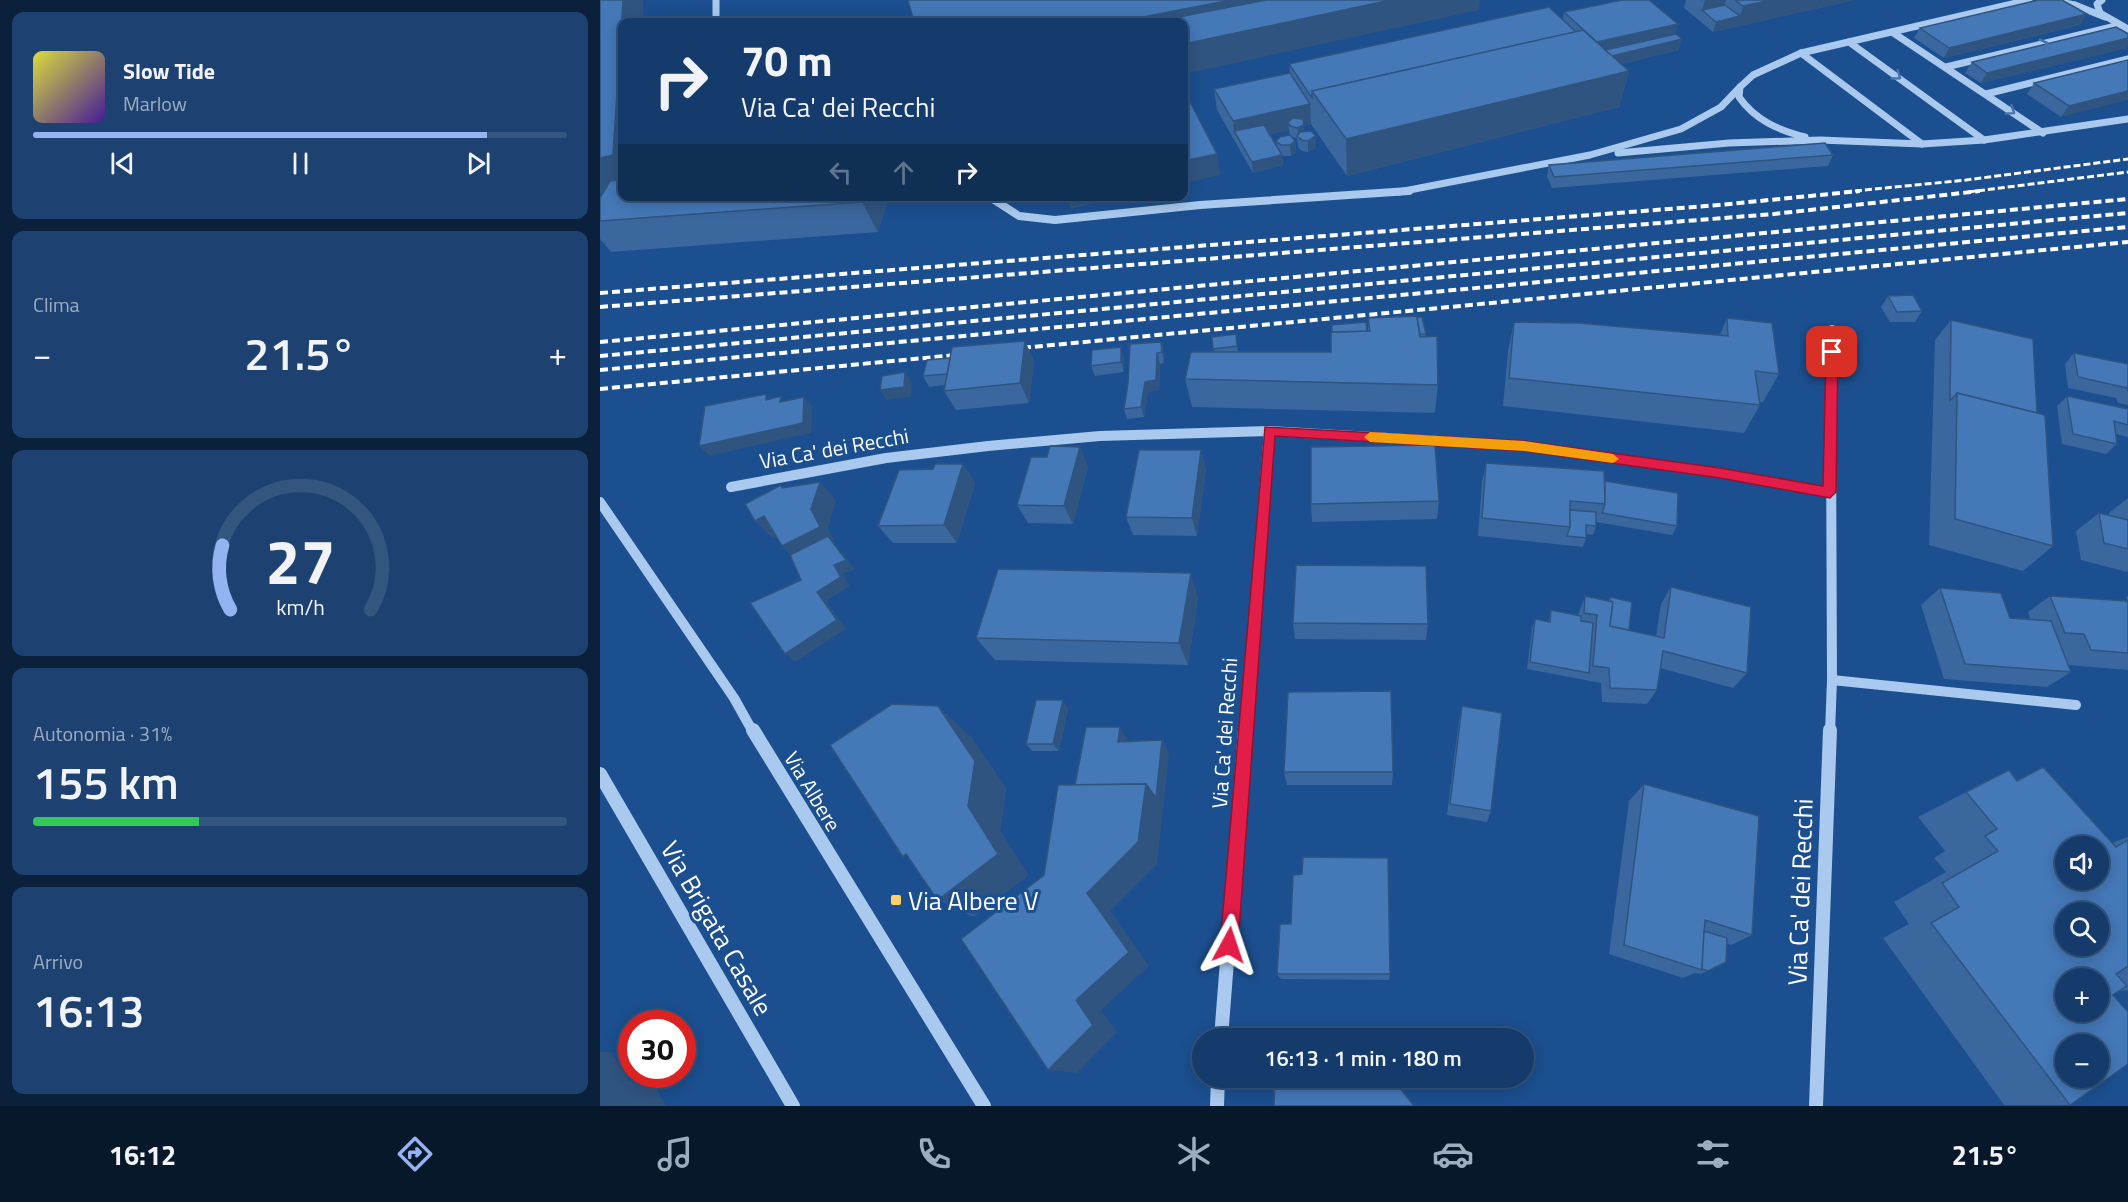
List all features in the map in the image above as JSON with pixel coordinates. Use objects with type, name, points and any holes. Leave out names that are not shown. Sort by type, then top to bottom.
[{"type":"street","points":[[716,0],[716,18]]},
{"type":"street","points":[[996,201],[1019,216],[1045,220],[1078,219],[1200,205],[1394,193],[1439,186],[1590,155],[1681,129],[1721,107],[1753,75],[1801,53],[2029,0]]},
{"type":"street","points":[[2049,0],[2075,5],[2128,29]]},
{"type":"street","points":[[2102,0],[2097,4],[2097,9],[2105,17]]},
{"type":"street","points":[[1946,68],[2120,25]]},
{"type":"street","points":[[1892,32],[2043,133]]},
{"type":"street","points":[[1849,42],[1984,140]]},
{"type":"street","points":[[1801,53],[1922,144]]},
{"type":"street","points":[[1986,94],[2128,59]]},
{"type":"street","points":[[1740,87],[1739,97],[1744,106],[1765,122],[1781,130],[1820,140]]},
{"type":"street","points":[[1590,155],[1729,143],[1820,140],[1922,144],[1984,140],[2128,119]]},
{"type":"street","name":"Via Ca' dei Recchi","points":[[1816,1106],[1832,680],[1830,492],[1833,328]]},
{"type":"street","name":"Via Ca' dei Recchi","points":[[731,487],[886,458],[988,446],[1100,436],[1269,431],[1524,446],[1720,473],[1830,492]]},
{"type":"street","name":"Via Ca' dei Recchi","points":[[1222,1028],[1269,431]]},
{"type":"street","name":"Via Albere","points":[[600,502],[734,698],[784,784],[984,1106]]},
{"type":"street","points":[[1832,680],[2076,705]]},
{"type":"street","name":"Via Brigata Casale","points":[[600,774],[793,1106]]},
{"type":"street","points":[[1217,1106],[1218,1088]]},
{"type":"building","points":[[600,0],[623,0],[622,18],[618,18],[618,78],[613,155],[600,158]]},
{"type":"building","points":[[908,0],[1231,0],[1138,18],[913,18]]},
{"type":"building","points":[[1266,0],[1391,0],[1188,43],[1188,18],[1174,18]]},
{"type":"building","points":[[1622,0],[1649,0],[1678,24],[1597,42],[1564,12]]},
{"type":"building","points":[[1735,0],[1772,0],[1743,6]]},
{"type":"building","points":[[2038,0],[2062,0],[2087,14],[1949,48],[1920,28]]},
{"type":"building","points":[[1725,5],[1740,16],[1716,22],[1702,10]]},
{"type":"building","points":[[1549,7],[1576,32],[1312,91],[1312,98],[1289,64]]},
{"type":"building","points":[[2116,27],[2128,34],[2128,38],[1987,73],[1972,62]]},
{"type":"building","points":[[1583,30],[1629,71],[1346,139],[1312,91]]},
{"type":"building","points":[[1676,34],[1682,39],[1612,56],[1605,50]]},
{"type":"building","points":[[2128,60],[2128,91],[2069,106],[2034,83]]},
{"type":"building","points":[[1290,73],[1310,104],[1233,121],[1214,89]]},
{"type":"building","points":[[1188,98],[1217,154],[1188,160]]},
{"type":"building","points":[[1293,118],[1303,119],[1304,125],[1297,128],[1290,126],[1288,122]]},
{"type":"building","points":[[1264,125],[1282,155],[1252,162],[1234,131]]},
{"type":"building","points":[[1311,131],[1316,136],[1308,141],[1297,136],[1300,132]]},
{"type":"building","points":[[1290,135],[1295,141],[1290,145],[1281,145],[1276,141],[1280,137]]},
{"type":"building","points":[[1825,143],[1833,155],[1554,177],[1549,165]]},
{"type":"building","points":[[618,180],[618,201],[862,201],[600,221],[600,198],[610,181]]},
{"type":"building","points":[[1913,295],[1922,311],[1897,312],[1888,296]]},
{"type":"building","points":[[1417,316],[1420,337],[1437,336],[1438,385],[1185,379],[1191,352],[1331,352],[1331,332],[1370,331],[1368,318]]},
{"type":"building","points":[[1417,317],[1422,317],[1426,334],[1420,334]]},
{"type":"building","points":[[1727,318],[1772,323],[1779,374],[1755,371],[1760,405],[1509,378],[1514,322],[1578,323],[1728,336]]},
{"type":"building","points":[[1951,320],[2033,339],[2037,413],[1957,393],[1950,401]]},
{"type":"building","points":[[1366,322],[1367,331],[1332,332],[1332,325]]},
{"type":"building","points":[[1236,334],[1237,346],[1213,349],[1212,337]]},
{"type":"building","points":[[1025,341],[1020,383],[944,391],[952,347]]},
{"type":"building","points":[[1161,342],[1162,352],[1157,353],[1156,380],[1145,382],[1141,407],[1124,409],[1130,344]]},
{"type":"building","points":[[1121,347],[1121,362],[1091,366],[1092,350]]},
{"type":"building","points":[[2074,353],[2128,364],[2128,392],[2127,388],[2078,377]]},
{"type":"building","points":[[950,358],[947,374],[923,376],[927,360]]},
{"type":"building","points":[[905,372],[904,387],[880,390],[882,376]]},
{"type":"building","points":[[1957,393],[2045,415],[2053,546],[1955,519]]},
{"type":"building","points":[[766,394],[766,400],[781,396],[780,402],[804,397],[803,423],[699,446],[705,406]]},
{"type":"building","points":[[2067,396],[2128,409],[2128,425],[2114,421],[2117,444],[2073,434]]},
{"type":"building","points":[[1435,445],[1439,501],[1311,504],[1311,447]]},
{"type":"building","points":[[1050,446],[1080,447],[1064,506],[1017,505],[1031,457],[1047,457]]},
{"type":"building","points":[[1139,450],[1201,450],[1192,518],[1126,517]]},
{"type":"building","points":[[1486,463],[1604,471],[1605,504],[1570,501],[1570,527],[1482,518]]},
{"type":"building","points":[[935,464],[963,464],[944,525],[878,526],[899,470],[933,469]]},
{"type":"building","points":[[1605,481],[1678,493],[1677,526],[1602,513],[1605,504]]},
{"type":"building","points":[[820,482],[811,509],[820,527],[782,546],[764,516],[755,521],[745,504],[781,485],[782,488]]},
{"type":"building","points":[[1570,510],[1596,512],[1596,526],[1586,525],[1586,538],[1567,536],[1570,527]]},
{"type":"building","points":[[2099,513],[2128,520],[2128,549],[2104,543]]},
{"type":"building","points":[[828,536],[846,560],[834,565],[841,577],[817,592],[837,620],[785,654],[750,603],[801,580],[790,555]]},
{"type":"building","points":[[1296,565],[1426,566],[1428,624],[1293,623]]},
{"type":"building","points":[[998,569],[1191,573],[1179,643],[976,638]]},
{"type":"building","points":[[1671,587],[1751,607],[1747,673],[1663,651],[1657,690],[1610,688],[1609,668],[1593,666],[1597,615],[1584,613],[1585,596],[1613,602],[1610,626],[1664,638]]},
{"type":"building","points":[[1940,588],[2001,593],[2010,618],[2051,621],[2071,672],[1965,664]]},
{"type":"building","points":[[2050,596],[2128,601],[2128,653],[2091,650],[2084,634],[2065,633]]},
{"type":"building","points":[[1610,597],[1632,602],[1629,630],[1610,626],[1613,602],[1610,601]]},
{"type":"building","points":[[1551,610],[1581,616],[1581,621],[1593,623],[1589,673],[1530,662],[1535,619],[1550,622]]},
{"type":"building","points":[[1391,691],[1393,772],[1284,772],[1288,692]]},
{"type":"building","points":[[1036,700],[1063,700],[1053,744],[1026,744]]},
{"type":"building","points":[[892,704],[938,706],[975,761],[968,806],[998,854],[939,899],[936,898],[906,854],[903,857],[830,745]]},
{"type":"building","points":[[1462,706],[1502,713],[1491,811],[1450,804]]},
{"type":"building","points":[[1086,727],[1120,727],[1118,742],[1162,740],[1156,798],[1146,784],[1075,785]]},
{"type":"building","points":[[2043,767],[2106,836],[2055,836],[2055,890],[2109,890],[2109,839],[2116,847],[2128,840],[2128,966],[2116,974],[2127,986],[2113,995],[2128,1012],[2128,1064],[2109,1077],[2109,1034],[2055,1034],[2055,1085],[1931,923],[1959,907],[1942,883],[1998,851],[1985,836],[1997,829],[1966,792],[2009,770],[2017,781]]},
{"type":"building","points":[[1146,784],[1138,842],[1087,893],[1129,952],[1076,1000],[1093,1025],[1048,1070],[961,939],[1044,875],[1058,785]]},
{"type":"building","points":[[1644,784],[1759,816],[1752,935],[1705,920],[1702,970],[1624,945]]},
{"type":"building","points":[[1303,857],[1388,858],[1390,974],[1277,974],[1280,924],[1291,924],[1293,875],[1302,874]]},
{"type":"building","points":[[1704,931],[1727,938],[1726,962],[1708,971],[1702,969]]},
{"type":"building","points":[[1275,1088],[1400,1088],[1414,1106],[1274,1106]]},
{"type":"building","points":[[2057,1088],[2094,1088],[2070,1105]]},
{"type":"railway","points":[[1845,192],[1966,180],[2128,159]]},
{"type":"railway","points":[[1968,192],[2128,172]]},
{"type":"railway","points":[[600,293],[1719,205],[1860,191]]},
{"type":"railway","points":[[600,307],[1774,214],[1980,191]]},
{"type":"railway","points":[[600,342],[2128,199]]},
{"type":"railway","points":[[600,356],[2128,213]]},
{"type":"railway","points":[[600,370],[2128,227]]},
{"type":"railway","points":[[1011,349],[2128,242]]},
{"type":"railway","points":[[600,389],[966,354]]},
{"type":"slow traffic","points":[[1370,437],[1524,446],[1613,459]]},
{"type":"place","name":"Via Albere V","points":[[896,900]]},
{"type":"route","points":[[1229,945],[1269,431],[1524,446],[1720,473],[1830,492],[1832,352]]}]
